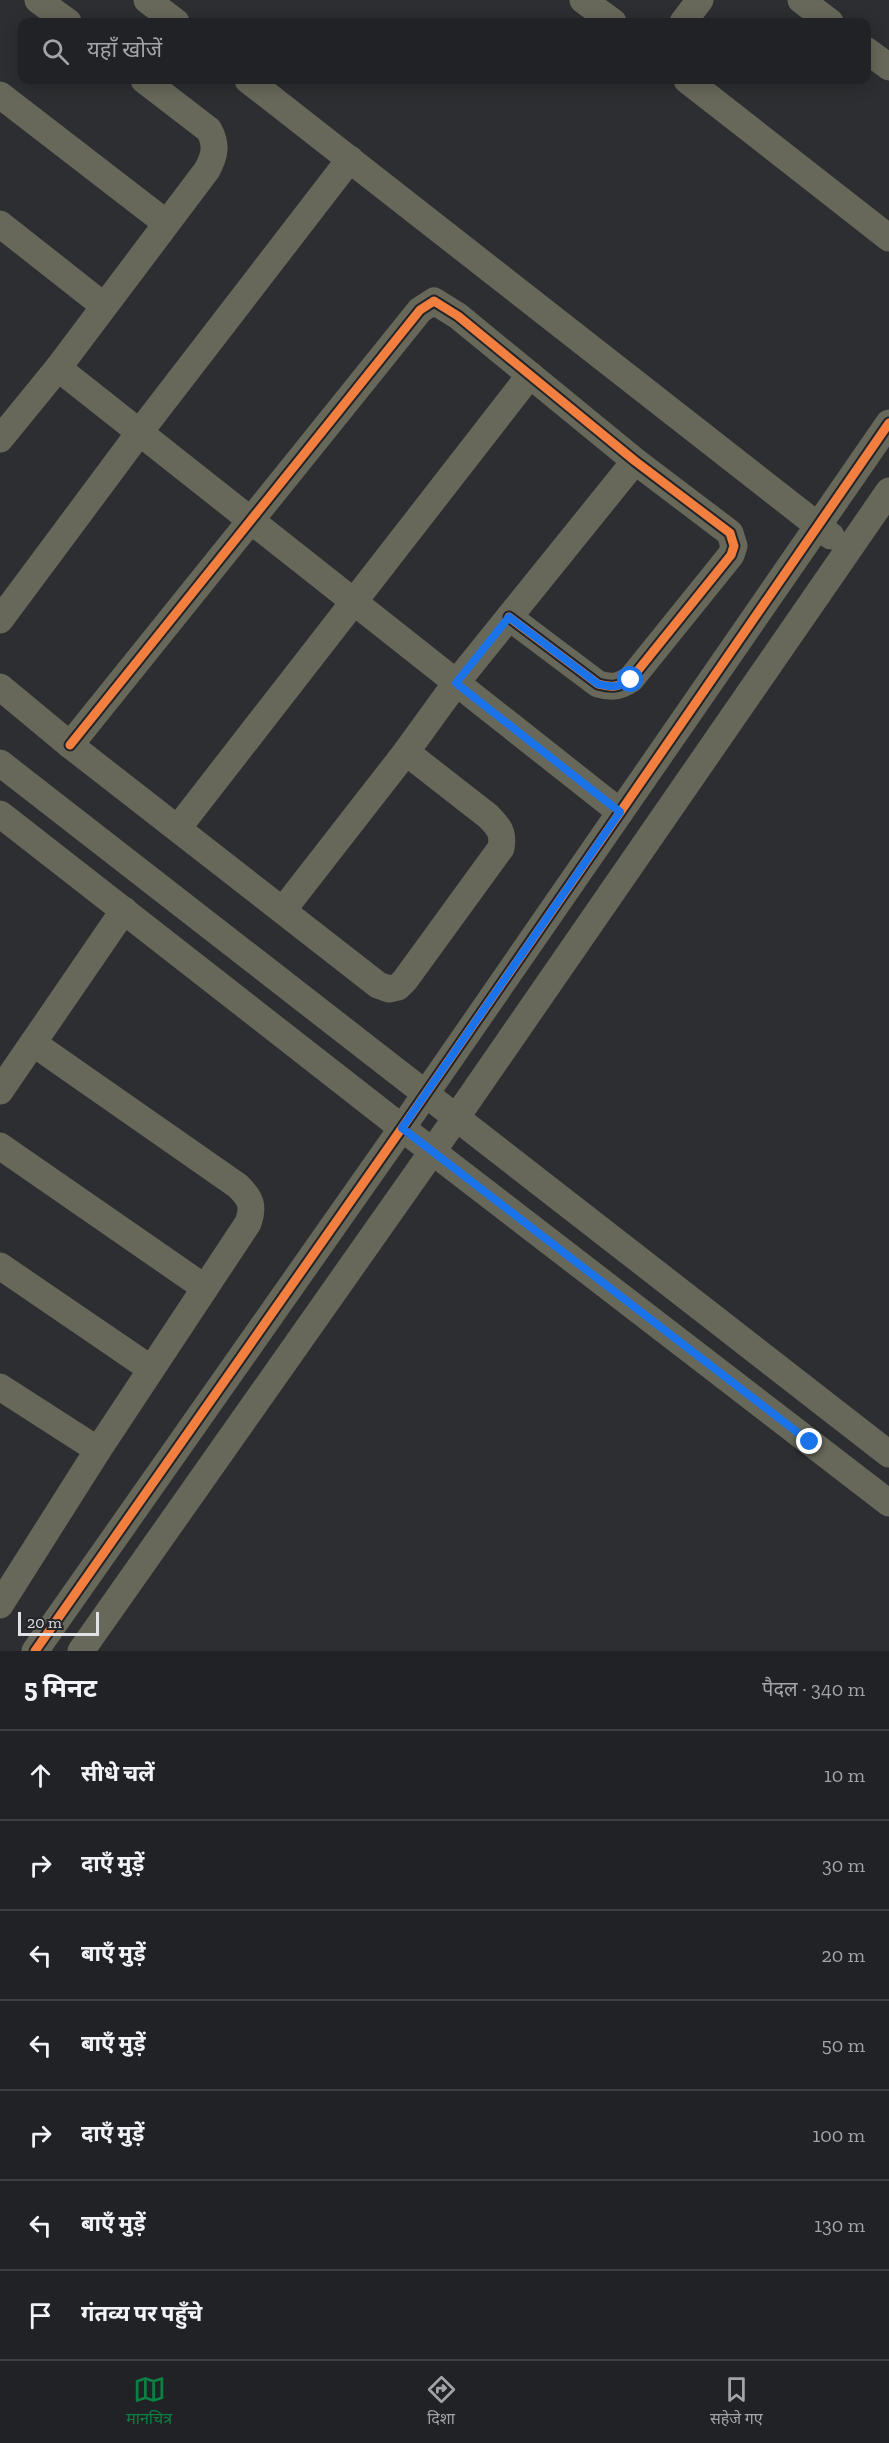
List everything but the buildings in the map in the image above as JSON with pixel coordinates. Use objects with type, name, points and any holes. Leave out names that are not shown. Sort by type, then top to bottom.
[{"type":"street","points":[[38,0],[63,18]]},
{"type":"street","points":[[147,0],[171,18]]},
{"type":"street","points":[[583,0],[608,18]]},
{"type":"street","points":[[686,18],[700,0]]},
{"type":"street","points":[[801,0],[826,18]]},
{"type":"street","points":[[871,53],[889,67]]},
{"type":"street","points":[[1,437],[58,368],[207,170],[213,157],[215,142],[209,130],[149,84]]},
{"type":"street","points":[[253,84],[817,527],[849,549]]},
{"type":"street","points":[[692,84],[889,238]]},
{"type":"street","points":[[0,95],[166,223]]},
{"type":"street","points":[[1,616],[350,159]]},
{"type":"street","points":[[0,224],[104,306]]},
{"type":"street","points":[[70,745],[420,310],[434,301],[446,307],[635,461],[729,533],[734,546],[731,555],[631,680],[620,687],[598,684],[509,617]]},
{"type":"street","points":[[58,368],[620,812]]},
{"type":"street","points":[[178,828],[530,375]]},
{"type":"street","points":[[35,1651],[402,1128],[889,423]]},
{"type":"street","points":[[283,910],[406,752],[456,683],[635,461]]},
{"type":"street","points":[[81,1651],[456,1118],[889,491]]},
{"type":"street","points":[[0,687],[70,745],[378,985],[389,990],[398,987],[405,980],[501,848],[503,837],[499,827],[488,816],[406,752]]},
{"type":"street","points":[[0,763],[889,1454]]},
{"type":"street","points":[[0,814],[402,1128],[889,1503]]},
{"type":"street","points":[[0,1091],[124,910]]},
{"type":"street","points":[[0,1605],[98,1450],[248,1223],[252,1209],[250,1198],[238,1186],[33,1043]]},
{"type":"street","points":[[0,1146],[205,1288]]},
{"type":"street","points":[[0,1266],[151,1369]]},
{"type":"street","points":[[4,1397],[98,1450]]},
{"type":"cycle path","points":[[70,745],[420,310],[434,301],[458,316],[635,461],[730,533],[734,546],[731,555],[631,679],[619,685],[598,684],[509,617]]},
{"type":"cycle path","points":[[35,1651],[402,1128],[889,423]]},
{"type":"route","points":[[631,680],[620,687],[598,684],[509,617],[456,683],[620,812],[402,1128],[810,1442]]}]
